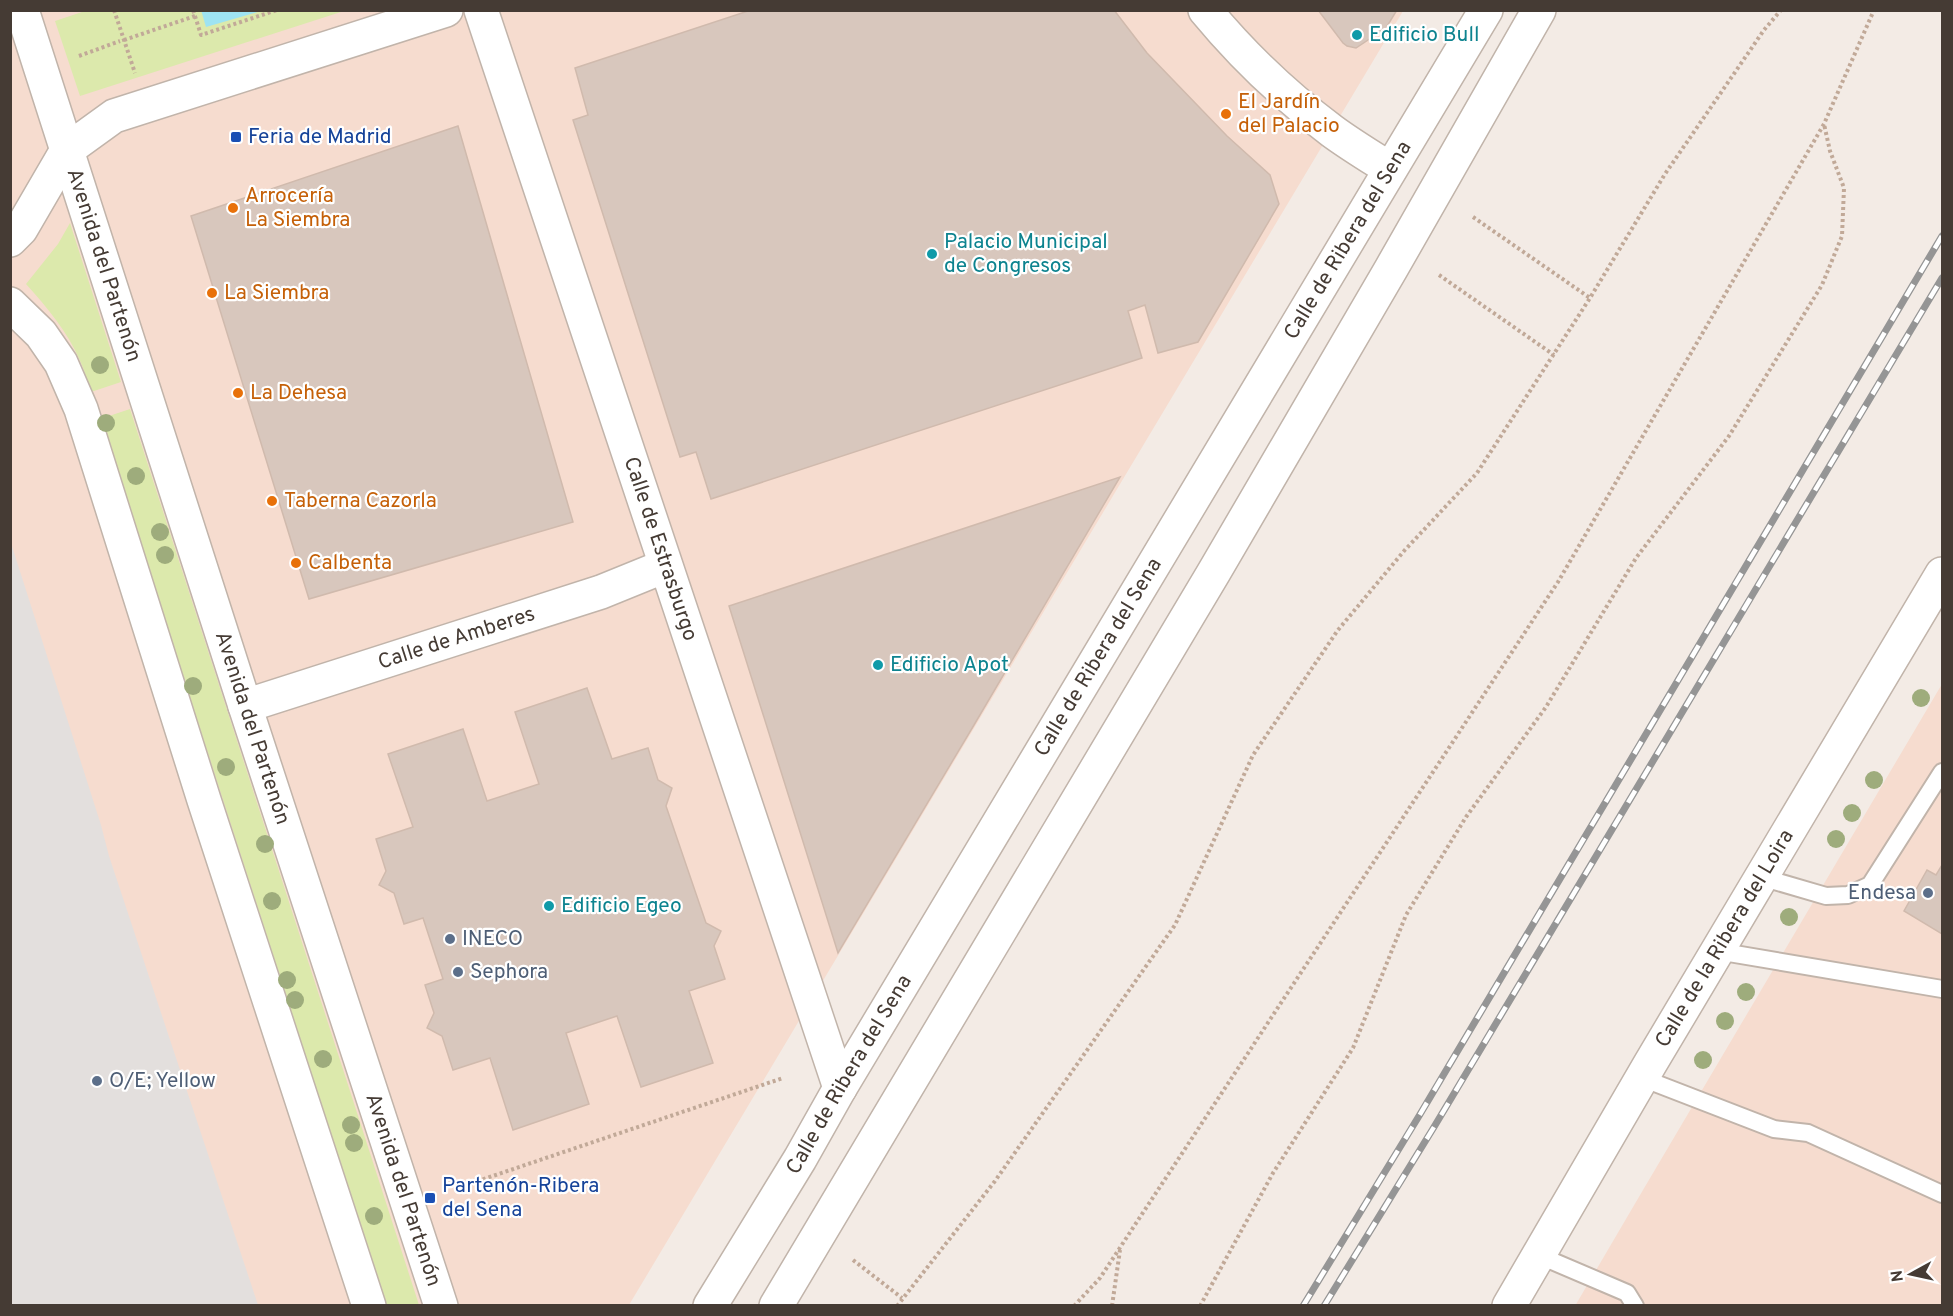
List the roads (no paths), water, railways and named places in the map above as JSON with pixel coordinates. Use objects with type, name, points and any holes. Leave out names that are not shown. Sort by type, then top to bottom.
[{"type":"street","name":"Avenida del Partenón","points":[[22,10],[441,1305]]},
{"type":"street","points":[[10,240],[21,229],[67,150],[114,116],[446,10]]},
{"type":"street","name":"Calle de Estrasburgo","points":[[481,10],[840,1088]]},
{"type":"street","points":[[1205,10],[1228,38],[1278,87],[1332,131],[1390,169]]},
{"type":"street","name":"Calle de Ribera del Sena","points":[[710,1305],[800,1159],[840,1088],[1486,10]]},
{"type":"street","points":[[776,1305],[1226,552],[1386,279],[1539,10]]},
{"type":"street","points":[[10,304],[41,334],[61,363],[81,409],[211,823],[369,1305]]},
{"type":"street","name":"Calle de Amberes","points":[[246,706],[601,592],[665,566]]},
{"type":"street","name":"Calle de la Ribera del Loira","points":[[1509,1305],[1942,574]]},
{"type":"lane","points":[[1761,877],[1826,896],[1848,895],[1870,885],[1942,772]]},
{"type":"lane","points":[[1717,951],[1942,989]]},
{"type":"lane","points":[[1642,1078],[1774,1129],[1808,1133],[1942,1194]]},
{"type":"lane","points":[[1538,1255],[1627,1293],[1635,1305]]},
{"type":"water","points":[[201,10],[261,10],[261,11],[206,27]]},
{"type":"railway","points":[[1303,1306],[1419,1116],[1942,236]]},
{"type":"railway","points":[[1324,1306],[1434,1127],[1942,278]]},
{"type":"place","name":"Edificio Bull","points":[[1357,35]]},
{"type":"place","name":"El Jardín del Palacio","points":[[1226,114]]},
{"type":"place","name":"Feria de Madrid","points":[[236,137]]},
{"type":"place","name":"Arrocería La Siembra","points":[[233,208]]},
{"type":"place","name":"Palacio Municipal de Congresos","points":[[932,254]]},
{"type":"place","name":"La Siembra","points":[[212,293]]},
{"type":"place","name":"La Dehesa","points":[[238,393]]},
{"type":"place","name":"Taberna Cazorla","points":[[272,501]]},
{"type":"place","name":"Calbenta","points":[[296,563]]},
{"type":"place","name":"Edificio Apot","points":[[878,665]]},
{"type":"place","name":"Endesa","points":[[1928,893]]},
{"type":"place","name":"Edificio Egeo","points":[[549,906]]},
{"type":"place","name":"INECO","points":[[450,939]]},
{"type":"place","name":"Sephora","points":[[458,972]]},
{"type":"place","name":"O/E; Yellow","points":[[97,1081]]},
{"type":"place","name":"Partenón-Ribera del Sena","points":[[430,1198]]}]
